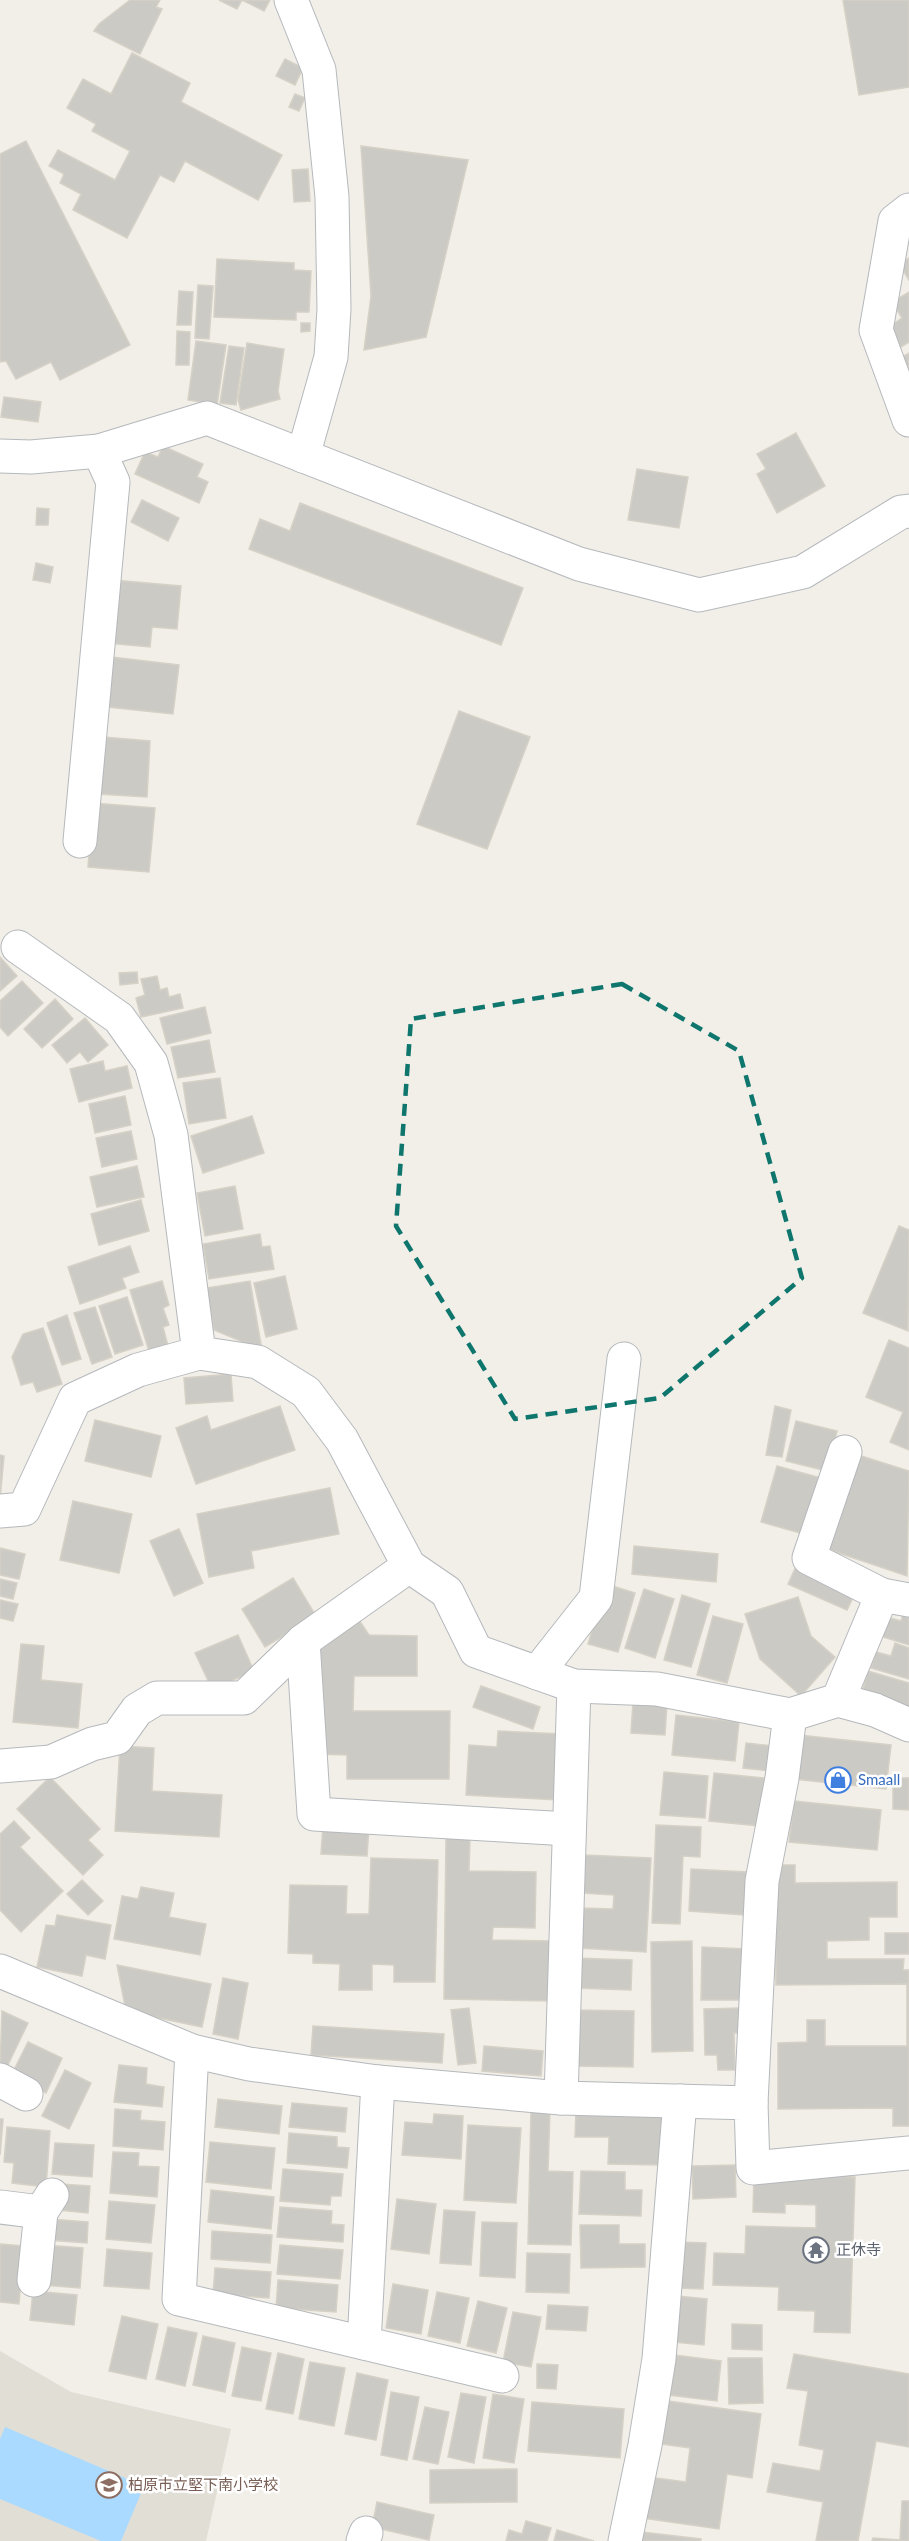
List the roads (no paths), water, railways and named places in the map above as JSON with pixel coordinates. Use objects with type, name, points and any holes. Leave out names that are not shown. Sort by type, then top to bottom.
[{"type":"street","points":[[291,0],[319,70],[332,208],[334,309],[331,357],[303,456]]},
{"type":"street","points":[[909,210],[896,221],[876,330],[909,420]]},
{"type":"street","points":[[0,456],[31,457],[99,451],[207,418],[579,564],[699,595],[803,572],[901,512],[909,511]]},
{"type":"street","points":[[80,841],[113,482],[99,451]]},
{"type":"street","points":[[18,947],[118,1018],[151,1063],[171,1135],[199,1353]]},
{"type":"street","points":[[0,1511],[24,1509],[75,1399],[138,1370],[199,1353],[258,1362],[306,1392],[342,1440],[409,1566],[447,1592],[476,1651],[574,1686],[657,1689],[790,1715],[838,1700],[875,1710],[909,1725]]},
{"type":"street","points":[[537,1673],[596,1598],[624,1359]]},
{"type":"street","points":[[838,1700],[895,1597],[809,1558],[846,1452]]},
{"type":"street","points":[[0,1766],[51,1762],[92,1744],[117,1738],[137,1710],[157,1698],[244,1698],[303,1641],[409,1566]]},
{"type":"street","points":[[303,1641],[314,1814],[569,1829]]},
{"type":"street","points":[[561,2098],[574,1686]]},
{"type":"street","points":[[790,1715],[783,1778],[762,1881],[751,2103],[753,2168],[909,2153]]},
{"type":"street","points":[[0,1971],[192,2051],[249,2064],[378,2082],[561,2098],[751,2103]]},
{"type":"street","points":[[192,2051],[179,2299],[502,2376]]},
{"type":"street","points":[[364,2343],[378,2082]]},
{"type":"street","points":[[625,2541],[645,2445],[658,2359],[680,2101]]},
{"type":"street","points":[[0,2207],[47,2204],[34,2280]]},
{"type":"water","points":[[5,2427],[144,2486],[121,2541],[101,2541],[0,2499],[0,2439]]},
{"type":"place","name":"Smaall","points":[[838,1780]]},
{"type":"place","name":"正休寺","points":[[816,2250]]},
{"type":"place","name":"柏原市立堅下南小学校","points":[[109,2485]]}]
